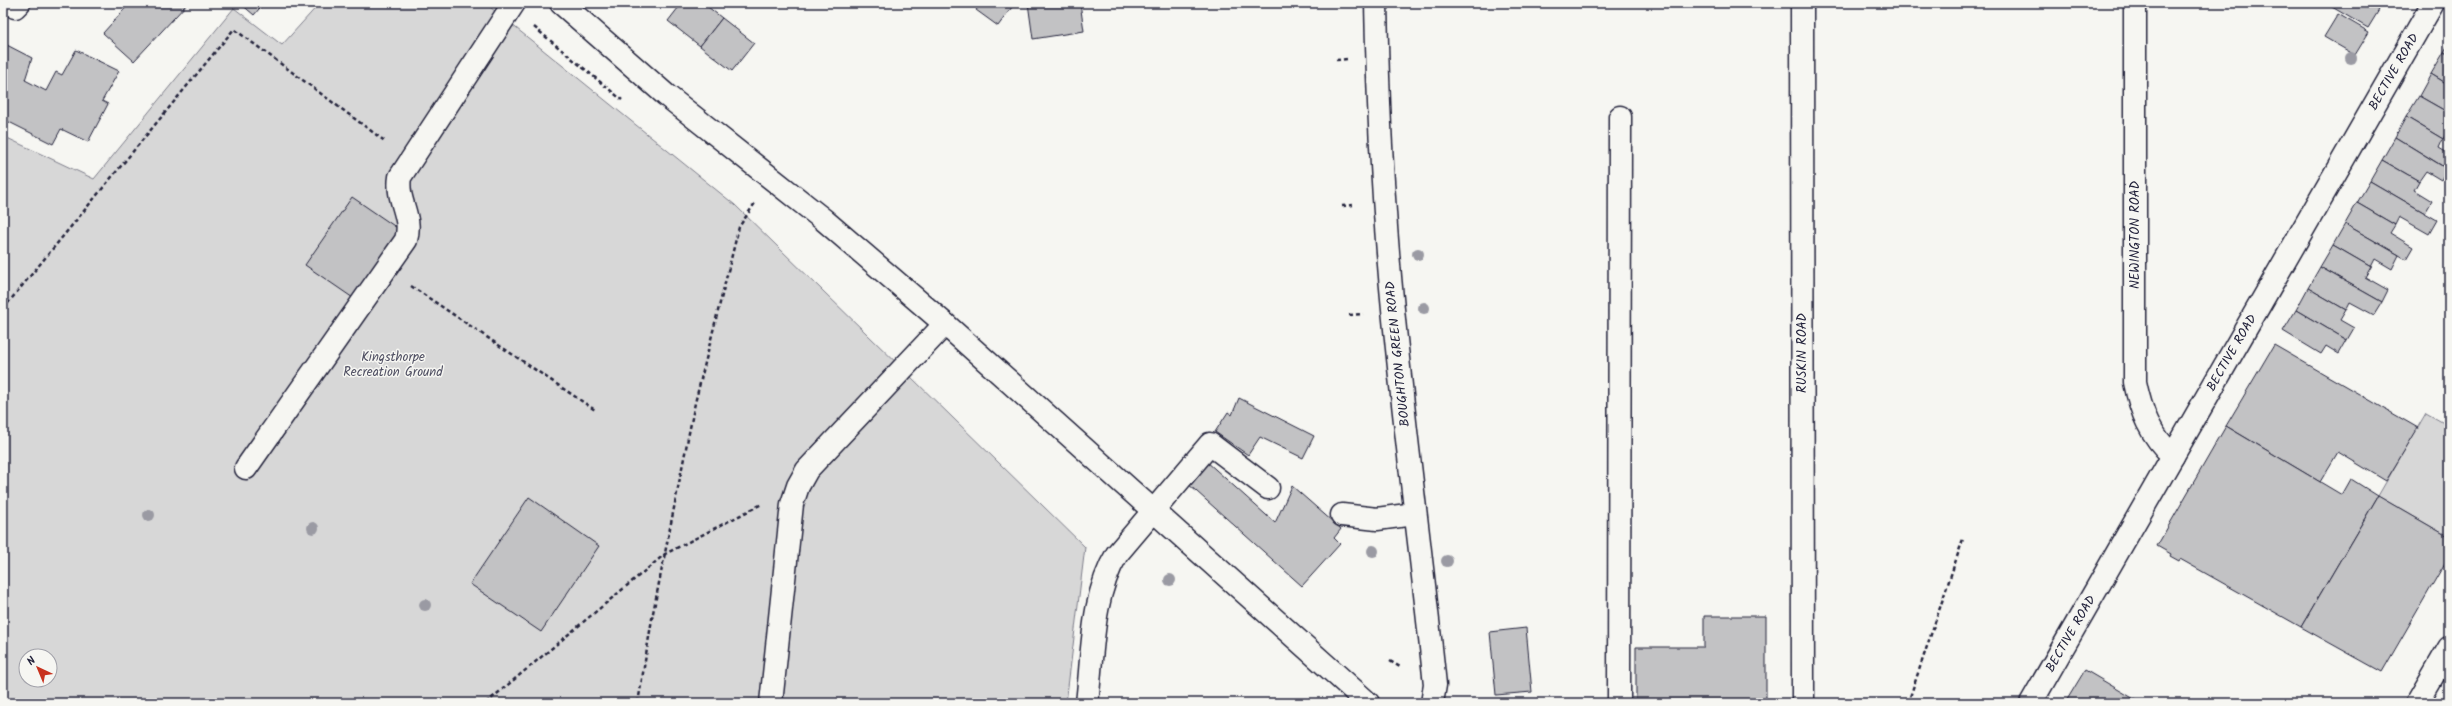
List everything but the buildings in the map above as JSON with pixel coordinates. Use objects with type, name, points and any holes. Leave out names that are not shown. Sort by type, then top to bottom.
[{"type":"main road","points":[[246,468],[406,240],[410,228],[399,186],[400,176],[514,3]]},
{"type":"main road","points":[[561,3],[666,95],[773,179],[945,324],[1368,703]]},
{"type":"main road","name":"BOUGHTON GREEN ROAD","points":[[1376,3],[1380,127],[1388,248],[1415,514],[1435,685],[1432,703]]},
{"type":"main road","name":"RUSKIN ROAD","points":[[1802,3],[1803,703]]},
{"type":"main road","name":"NEWINGTON ROAD","points":[[2135,3],[2135,382],[2146,422],[2158,443],[2173,456]]},
{"type":"main road","name":"BECTIVE ROAD","points":[[2031,703],[2433,3]]},
{"type":"main road","points":[[1619,703],[1620,117]]},
{"type":"main road","points":[[771,703],[792,504],[798,486],[807,470],[945,324]]},
{"type":"main road","points":[[1087,703],[1099,596],[1107,570],[1117,554],[1153,511],[1210,444],[1268,488]]},
{"type":"main road","points":[[1342,515],[1378,519],[1415,514]]},
{"type":"main road","points":[[2417,703],[2449,648]]},
{"type":"path","points":[[3,309],[234,29],[411,160]]},
{"type":"path","points":[[638,703],[665,554],[695,403],[739,227],[773,179]]},
{"type":"path","points":[[386,269],[594,410]]},
{"type":"path","points":[[486,703],[665,554],[798,486]]},
{"type":"path","points":[[1908,703],[1962,539]]},
{"type":"path","points":[[1390,661],[1400,667]]},
{"type":"shaded area","points":[[1617,698],[1617,703],[1569,703]]},
{"type":"green space","name":"Kingsthorpe Recreation Ground","points":[[320,3],[485,3],[735,205],[1085,547],[1066,703],[3,703],[3,136],[94,179],[234,8],[282,45]]},
{"type":"green space","points":[[2426,413],[2449,426],[2449,537],[2378,496]]}]
